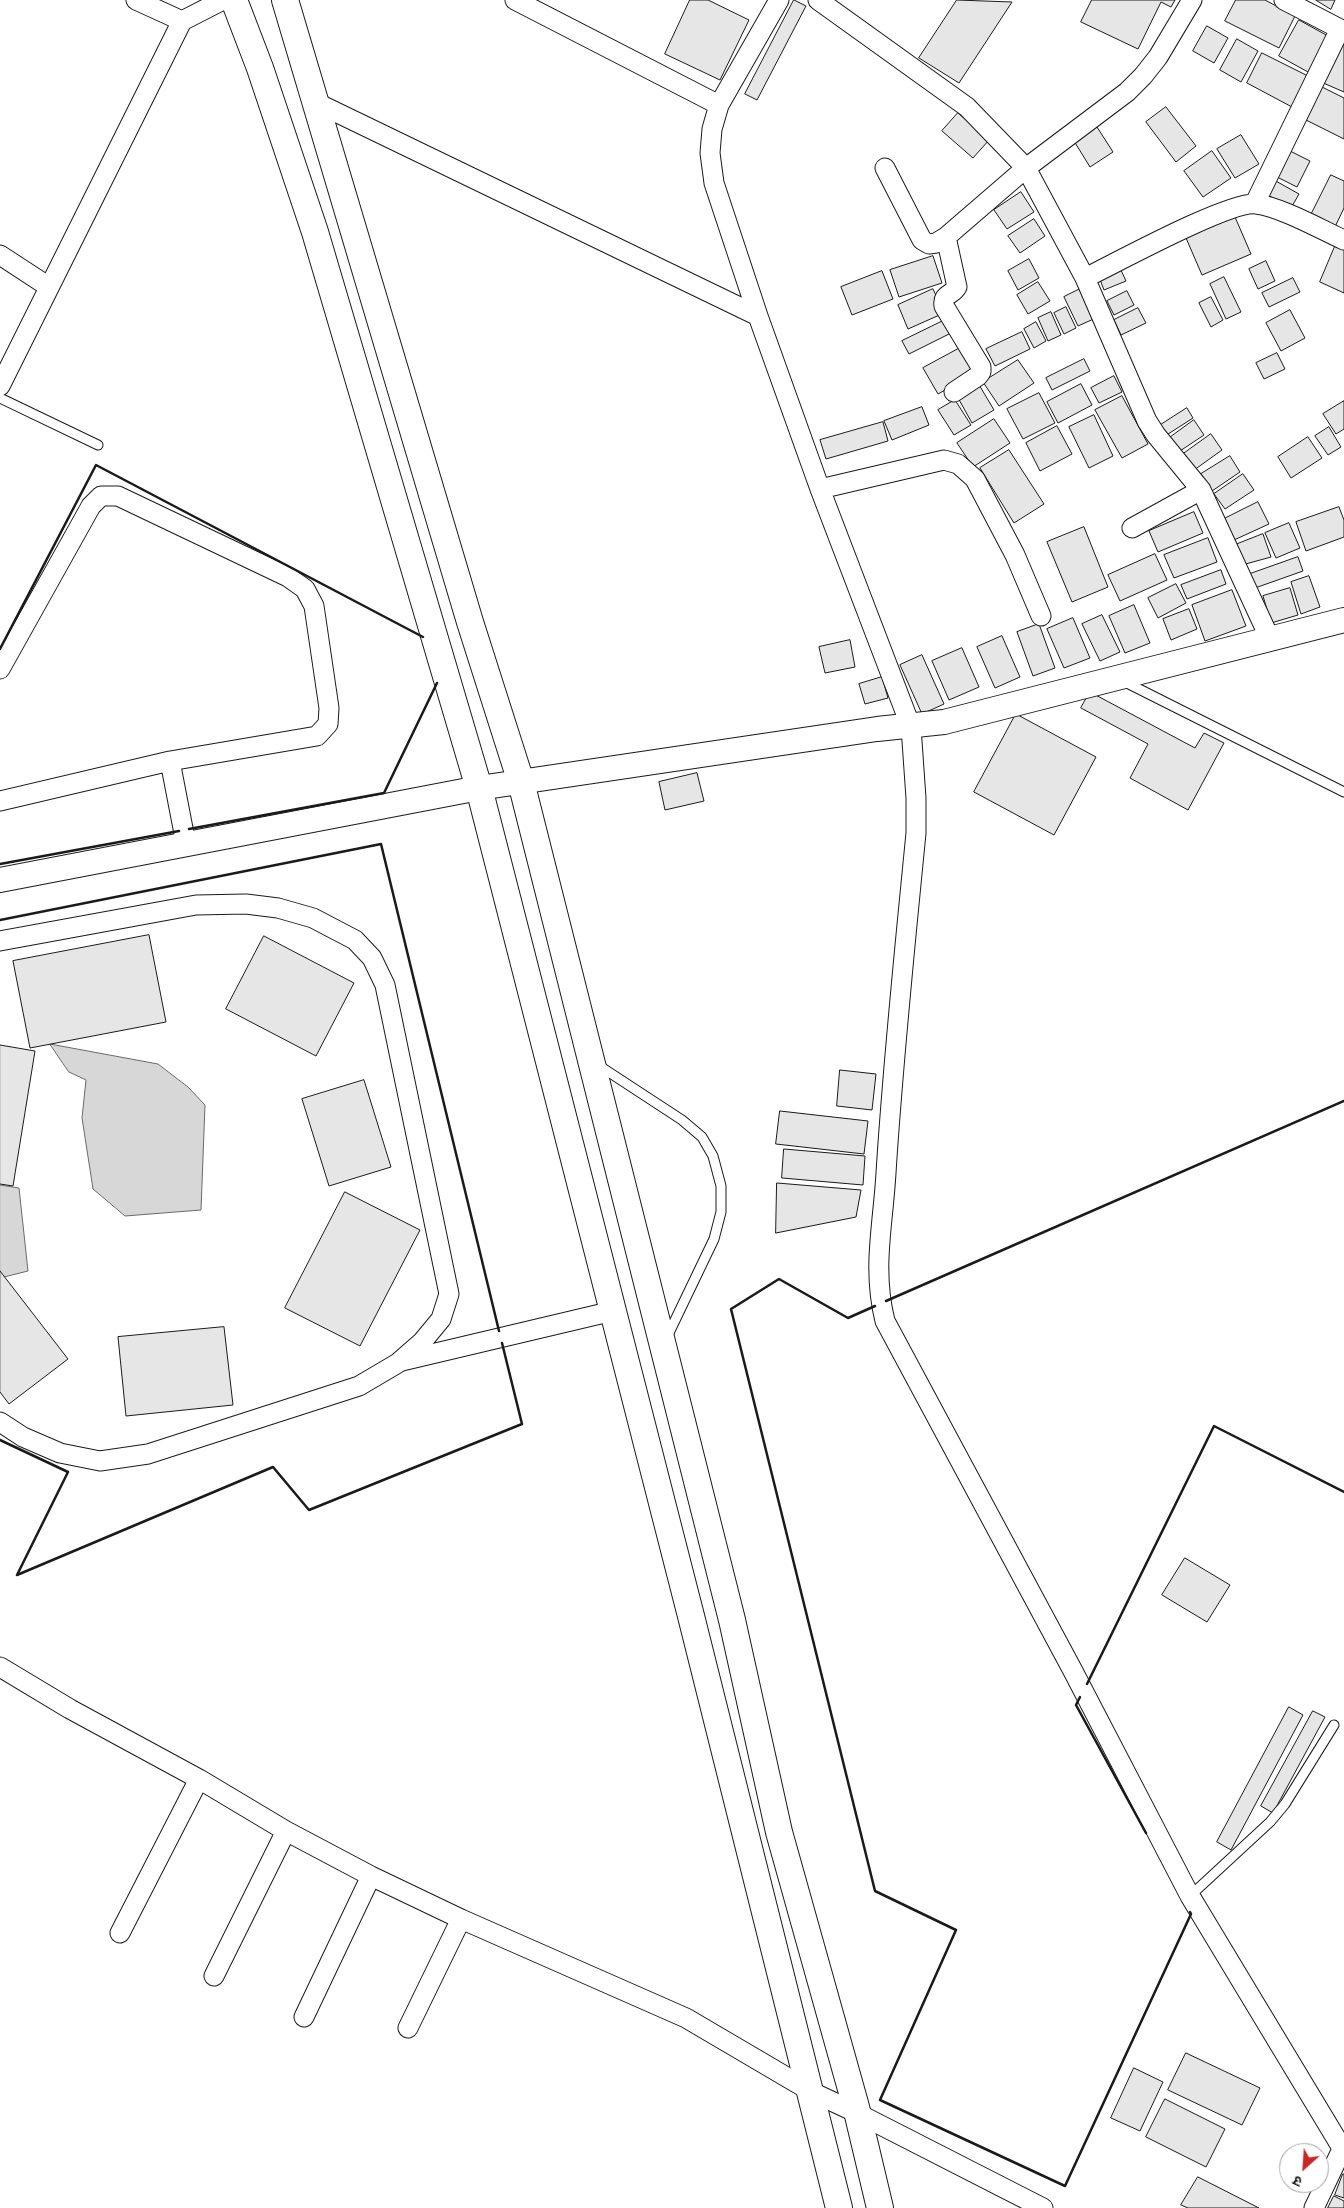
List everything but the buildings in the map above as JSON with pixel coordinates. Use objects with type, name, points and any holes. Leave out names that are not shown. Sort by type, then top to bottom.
[{"type":"main road","points":[[234,0],[260,68],[315,232],[479,788],[812,2092],[839,2208]]},
{"type":"main road","points":[[285,0],[470,622],[520,782],[732,1620],[779,1832],[857,2112],[880,2208]]},
{"type":"street","points":[[136,0],[182,21]]},
{"type":"street","points":[[0,386],[182,21],[223,0]]},
{"type":"street","points":[[515,0],[719,105]]},
{"type":"street","points":[[779,0],[719,105],[712,129],[710,153],[714,182],[758,316],[820,489],[912,727],[916,833],[892,1073],[885,1191],[878,1257],[883,1311],[895,1341],[1073,1671],[1190,1896],[1343,2147],[1314,2208]]},
{"type":"street","points":[[818,0],[967,107],[1026,168],[1085,278],[1147,421],[1156,436],[1201,490],[1270,639]]},
{"type":"street","points":[[885,168],[922,240],[928,244],[936,243],[946,237],[1026,168],[1127,92],[1158,57],[1192,0]]},
{"type":"street","points":[[1255,203],[1342,30],[1284,0]]},
{"type":"street","points":[[315,102],[758,316]]},
{"type":"street","points":[[1085,278],[1221,211],[1255,203],[1291,215],[1344,240]]},
{"type":"street","points":[[946,237],[957,287],[955,292],[945,296],[943,300],[944,306],[981,367],[981,372],[978,376],[954,392]]},
{"type":"street","points":[[0,255],[49,287]]},
{"type":"street","points":[[820,489],[944,460],[958,464],[975,478],[1015,555],[1041,616]]},
{"type":"street","points":[[1132,528],[1201,490]]},
{"type":"street","points":[[0,669],[91,506],[101,496],[118,496],[288,577],[305,589],[314,606],[330,708],[328,724],[317,736],[170,761],[0,801]]},
{"type":"street","points":[[0,880],[479,788],[877,729],[912,727],[944,722],[1344,620]]},
{"type":"street","points":[[170,761],[186,844]]},
{"type":"street","points":[[0,941],[196,905],[246,904],[278,908],[313,918],[355,940],[372,958],[385,985],[449,1294],[441,1319],[422,1342],[398,1362],[359,1386],[148,1454],[100,1461],[60,1453],[23,1437],[0,1422]]},
{"type":"street","points":[[398,1362],[613,1312]]},
{"type":"street","points":[[0,1667],[70,1709],[199,1779],[286,1831],[371,1876],[461,1919],[686,2018],[812,2092],[857,2112],[1043,2208]]},
{"type":"street","points":[[120,1933],[199,1779]]},
{"type":"street","points":[[214,1976],[286,1831]]},
{"type":"street","points":[[304,2017],[371,1876]]},
{"type":"street","points":[[408,2028],[461,1919]]},
{"type":"lane","points":[[0,398],[98,445]]},
{"type":"lane","points":[[1116,678],[1344,792]]},
{"type":"lane","points":[[591,1060],[682,1120],[702,1137],[713,1156],[722,1186],[722,1212],[714,1239],[663,1346]]},
{"type":"lane","points":[[1190,1896],[1270,1822],[1285,1804],[1334,1725]]},
{"type":"shaded area","points":[[50,1044],[158,1064],[188,1087],[205,1105],[201,1210],[125,1216],[93,1189],[82,1118],[86,1080],[69,1072]]},
{"type":"shaded area","points":[[0,1185],[19,1188],[28,1271],[0,1278]]},
{"type":"wall","points":[[0,649],[96,465],[423,637]]},
{"type":"wall","points":[[189,829],[384,793],[437,683]]},
{"type":"wall","points":[[0,864],[179,831]]},
{"type":"wall","points":[[0,920],[381,844],[499,1331]]},
{"type":"wall","points":[[886,1301],[1344,1101]]},
{"type":"wall","points":[[875,1306],[848,1318],[779,1279],[731,1309],[875,1891],[956,1930],[880,2100],[1065,2186],[1191,1914],[1190,1912]]},
{"type":"wall","points":[[17,1575],[273,1467],[309,1510],[522,1424],[502,1343]]},
{"type":"wall","points":[[1087,1684],[1214,1426],[1344,1492]]},
{"type":"wall","points":[[0,1440],[68,1472],[17,1575]]},
{"type":"wall","points":[[1080,1697],[1076,1705],[1146,1833]]}]
